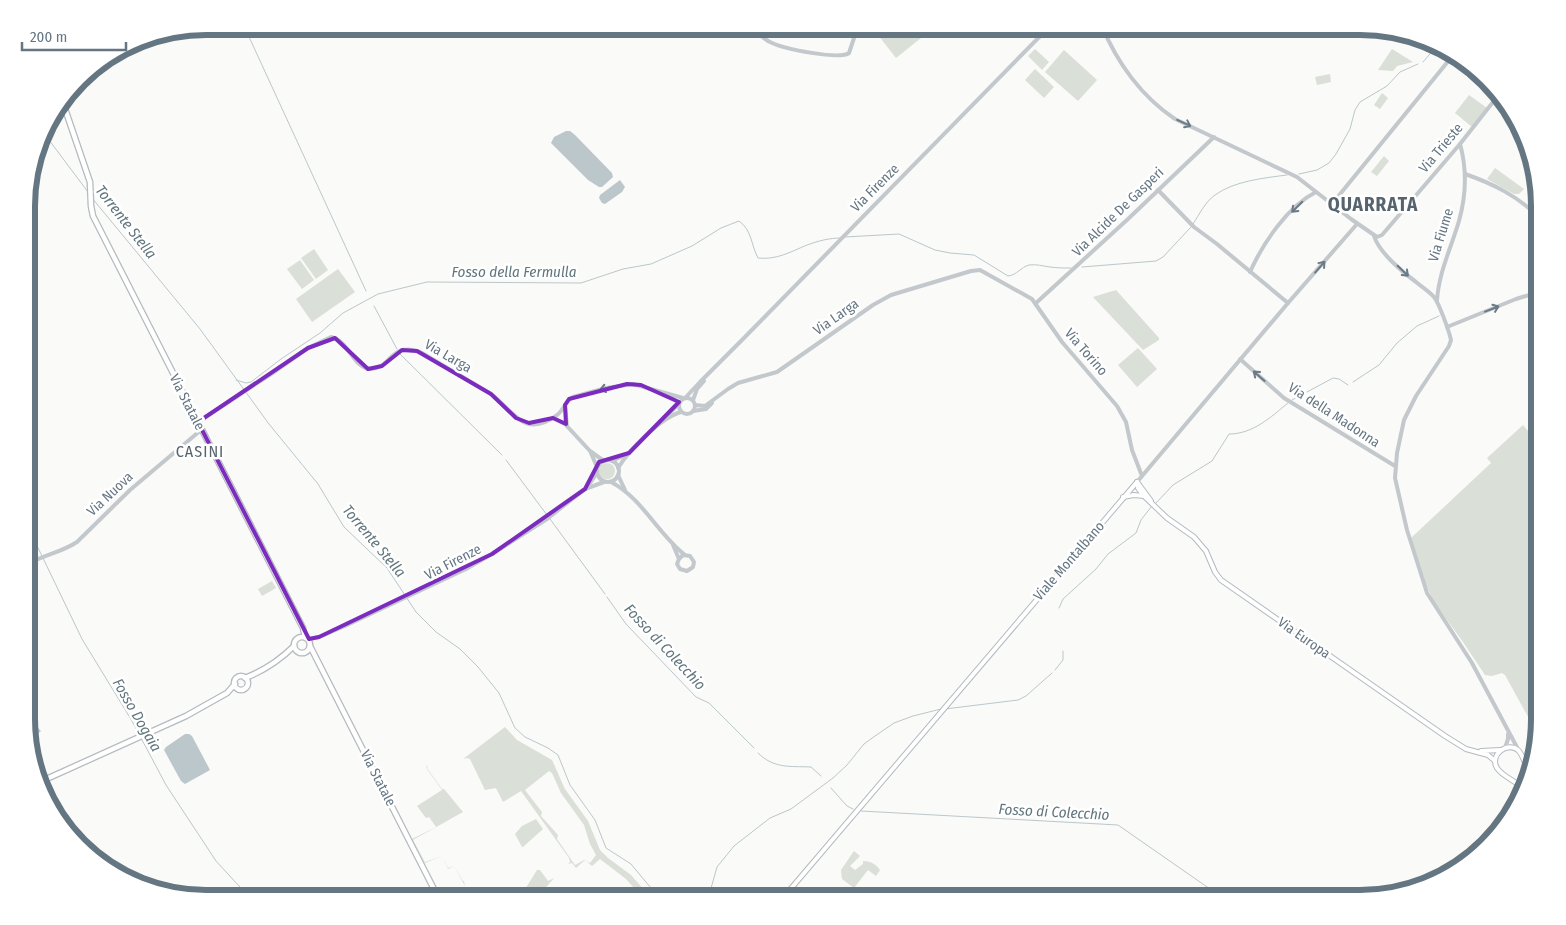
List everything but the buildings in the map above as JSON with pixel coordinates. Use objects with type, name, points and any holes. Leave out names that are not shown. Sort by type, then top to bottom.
[{"type":"main road","name":"Via Statale","points":[[65,109],[85,167],[90,187],[90,206],[93,216],[434,890]]},
{"type":"main road","points":[[1137,482],[1138,488],[1152,503]]},
{"type":"main road","points":[[1137,482],[1152,503]]},
{"type":"main road","name":"Viale Montalbano","points":[[790,890],[1137,482]]},
{"type":"main road","points":[[1124,497],[1144,496]]},
{"type":"main road","name":"Via Europa","points":[[1152,503],[1167,518],[1199,542],[1206,551],[1220,580],[1445,736],[1466,749],[1490,756],[1495,761],[1498,769],[1518,784]]},
{"type":"main road","points":[[226,693],[235,684],[237,678],[240,676],[245,678],[256,674],[287,653],[294,646],[296,640],[307,641],[306,652]]},
{"type":"main road","points":[[294,646],[297,651]]},
{"type":"main road","points":[[287,653],[306,652],[317,657]]},
{"type":"main road","points":[[46,778],[186,716],[226,693],[245,689],[256,674]]},
{"type":"main road","points":[[245,678],[248,683]]},
{"type":"main road","points":[[235,684],[238,689]]},
{"type":"main road","points":[[1505,748],[1511,747],[1519,751],[1525,763]]},
{"type":"main road","name":"Via Europa","points":[[1476,751],[1505,748]]},
{"type":"main road","points":[[1495,761],[1500,750]]},
{"type":"street","points":[[761,35],[769,42],[780,46],[812,53],[843,56],[849,54],[855,35]]},
{"type":"street","name":"Via Firenze","points":[[618,468],[629,453],[1041,35]]},
{"type":"street","points":[[1106,35],[1126,71],[1156,104],[1175,118],[1298,177],[1374,236],[1377,245],[1407,275],[1433,296],[1437,302],[1451,337],[1451,343],[1416,396],[1404,420],[1395,466],[1396,484],[1402,512],[1427,593],[1472,663],[1519,751]]},
{"type":"street","points":[[1332,204],[1449,60]]},
{"type":"street","name":"Via Trieste","points":[[1374,236],[1382,235],[1460,144],[1494,100]]},
{"type":"street","name":"Via Alcide De Gasperi","points":[[1036,303],[1082,263],[1214,136]]},
{"type":"street","name":"Via Fiume","points":[[1437,302],[1444,261],[1462,208],[1466,174],[1460,144]]},
{"type":"street","points":[[1466,174],[1504,190],[1522,201],[1531,209]]},
{"type":"street","points":[[1158,190],[1187,221],[1288,303]]},
{"type":"street","points":[[1250,272],[1258,253],[1279,225],[1301,202],[1316,192]]},
{"type":"street","name":"Viale Montalbano","points":[[1137,482],[1357,224]]},
{"type":"street","name":"Via Torino","points":[[980,270],[1019,291],[1036,303],[1047,323],[1102,387],[1123,415],[1132,450],[1142,476]]},
{"type":"street","name":"Via Larga","points":[[693,411],[706,409],[723,392],[738,383],[776,372],[873,305],[891,295],[980,270]]},
{"type":"street","points":[[1446,327],[1531,294]]},
{"type":"street","name":"Via Larga","points":[[198,422],[308,348],[326,338],[333,337],[359,363],[368,369],[376,369],[382,366],[390,357],[402,350],[413,350],[426,355],[498,398],[521,421],[536,424],[552,418]]},
{"type":"street","name":"Via della Madonna","points":[[1240,359],[1284,398],[1395,466]]},
{"type":"street","name":"Via Firenze","points":[[693,400],[697,389],[716,366]]},
{"type":"street","points":[[590,451],[598,467],[604,461],[590,451],[568,428],[552,418],[560,412],[569,399],[586,393],[636,384],[673,396],[693,400],[695,405],[693,411]]},
{"type":"street","points":[[673,396],[679,403],[681,412]]},
{"type":"street","name":"Via Larga","points":[[695,405],[704,406],[713,401]]},
{"type":"street","points":[[565,405],[568,428]]},
{"type":"street","name":"Via Firenze","points":[[656,427],[670,416],[681,412],[686,414],[693,411]]},
{"type":"street","name":"Via Nuova","points":[[35,560],[77,542],[130,490],[201,430]]},
{"type":"street","name":"Via Firenze","points":[[604,461],[612,461],[629,453]]},
{"type":"street","points":[[612,461],[618,468],[618,475],[626,492]]},
{"type":"street","name":"Via Firenze","points":[[586,489],[597,473],[598,467]]},
{"type":"street","points":[[597,473],[604,482]]},
{"type":"street","points":[[618,475],[611,482],[626,492],[672,543],[685,555],[690,556],[694,562],[693,567],[689,571],[685,572],[680,569],[672,543]]},
{"type":"street","name":"Via Firenze","points":[[307,641],[396,603],[492,554],[547,518],[586,489],[604,482],[611,482]]},
{"type":"street","points":[[678,559],[685,555]]},
{"type":"street","points":[[1505,748],[1508,739],[1507,729]]},
{"type":"highlighted area","points":[[335,338],[368,369],[382,366],[402,350],[417,351],[491,394],[516,418],[529,423],[553,418],[566,424],[565,405],[569,399],[627,384],[641,385],[679,402],[629,453],[599,462],[585,489],[492,554],[319,637],[309,639],[198,422],[308,348]]},
{"type":"shaded area","points":[[878,35],[925,35],[896,58]]},
{"type":"shaded area","points":[[1035,49],[1049,62],[1042,70],[1028,56]]},
{"type":"shaded area","points":[[1392,49],[1413,62],[1397,66],[1393,71],[1378,70]]},
{"type":"shaded area","points":[[1064,50],[1097,80],[1078,101],[1045,72]]},
{"type":"shaded area","points":[[1035,69],[1054,87],[1044,98],[1025,80]]},
{"type":"shaded area","points":[[1330,74],[1331,82],[1317,85],[1315,77]]},
{"type":"shaded area","points":[[1382,93],[1388,98],[1380,109],[1374,105]]},
{"type":"shaded area","points":[[1469,95],[1487,108],[1472,127],[1455,113]]},
{"type":"shaded area","points":[[570,131],[575,135],[612,173],[613,177],[602,187],[588,180],[551,143],[554,137]]},
{"type":"shaded area","points":[[1384,156],[1389,161],[1377,176],[1371,172]]},
{"type":"shaded area","points":[[1495,168],[1524,189],[1519,194],[1514,194],[1487,179]]},
{"type":"shaded area","points":[[620,180],[625,187],[622,192],[605,204],[602,203],[599,198],[600,195]]},
{"type":"shaded area","points":[[314,249],[328,270],[316,279],[301,258]]},
{"type":"shaded area","points":[[300,260],[314,280],[302,289],[287,269]]},
{"type":"shaded area","points":[[338,269],[355,292],[312,322],[296,299]]},
{"type":"shaded area","points":[[1116,290],[1159,340],[1143,350],[1093,297]]},
{"type":"shaded area","points":[[1138,348],[1157,369],[1137,387],[1118,365]]},
{"type":"shaded area","points":[[1523,425],[1531,434],[1531,722],[1505,675],[1502,673],[1492,676],[1485,675],[1434,602],[1425,583],[1411,538],[1491,463],[1487,458]]},
{"type":"shaded area","points":[[607,463],[613,465],[615,471],[613,477],[607,479],[601,477],[599,471],[601,465]]},
{"type":"shaded area","points":[[272,581],[276,588],[262,596],[258,589]]},
{"type":"shaded area","points":[[35,725],[41,731],[36,735]]},
{"type":"shaded area","points":[[505,727],[517,740],[552,760],[565,789],[588,821],[600,850],[631,875],[644,890],[636,890],[626,879],[600,859],[592,866],[586,861],[590,863],[596,855],[584,825],[561,793],[552,773],[549,771],[525,790],[542,812],[541,816],[558,835],[557,839],[575,865],[585,860],[576,868],[572,863],[568,864],[570,862],[569,858],[521,791],[503,802],[496,788],[485,790],[470,759],[463,759]]},
{"type":"shaded area","points":[[185,734],[192,736],[210,770],[185,784],[181,781],[164,750]]},
{"type":"shaded area","points":[[428,765],[427,768],[442,789],[463,812],[413,840],[425,862],[442,856],[425,863],[412,839],[436,827],[429,817],[426,818],[417,806],[442,790],[426,767]]},
{"type":"shaded area","points":[[536,819],[543,829],[522,847],[515,834],[522,826]]},
{"type":"shaded area","points":[[854,851],[860,856],[850,866],[855,870],[863,864],[863,861],[873,863],[880,870],[876,876],[868,870],[854,888],[842,879],[841,870]]},
{"type":"shaded area","points":[[537,870],[540,870],[548,881],[554,878],[544,890],[525,890]]},
{"type":"waterway","points":[[248,35],[366,291]]},
{"type":"waterway","name":"Fosso della Fermulla","points":[[1423,62],[1432,51]]},
{"type":"waterway","name":"Fosso della Fermulla","points":[[1299,174],[1317,170],[1329,163],[1350,129],[1355,110],[1360,102],[1387,86],[1400,72],[1418,64]]},
{"type":"waterway","name":"Torrente Stella","points":[[49,140],[88,192]]},
{"type":"waterway","name":"Fosso della Fermulla","points":[[1193,224],[1208,201],[1223,190],[1250,181],[1287,175]]},
{"type":"waterway","name":"Torrente Stella","points":[[92,198],[200,329],[269,424],[318,484],[344,527],[387,568],[416,612],[436,632],[460,649],[478,667],[499,693],[515,728],[525,737],[558,755],[570,785],[595,820],[606,848],[631,864],[653,890]]},
{"type":"waterway","name":"Fosso della Fermulla","points":[[236,380],[246,383],[251,382],[320,333],[343,313],[378,294],[427,282],[581,283],[623,269],[651,264],[692,246],[721,228],[739,221],[749,233],[758,258],[777,257],[815,242],[841,238]]},
{"type":"waterway","name":"Fosso della Fermulla","points":[[1082,267],[1156,261],[1163,257],[1191,227]]},
{"type":"waterway","name":"Fosso della Fermulla","points":[[845,237],[899,234],[935,250],[974,255],[1008,276],[1029,265],[1071,268]]},
{"type":"waterway","name":"Fosso di Colecchio","points":[[374,306],[397,349]]},
{"type":"waterway","points":[[1353,382],[1379,365],[1397,343],[1417,326],[1439,316]]},
{"type":"waterway","name":"Fosso di Colecchio","points":[[400,354],[502,455]]},
{"type":"waterway","points":[[1292,400],[1333,378],[1339,379],[1348,385]]},
{"type":"waterway","points":[[1156,503],[1173,485],[1212,461],[1229,434],[1254,428],[1288,403]]},
{"type":"waterway","name":"Fosso di Colecchio","points":[[506,460],[547,515]]},
{"type":"waterway","points":[[1059,608],[1063,599],[1096,569],[1108,554],[1136,533],[1141,520],[1151,507]]},
{"type":"waterway","name":"Fosso di Colecchio","points":[[550,519],[605,594]]},
{"type":"waterway","name":"Fosso Dogaia","points":[[35,542],[82,639],[132,721],[166,785],[216,861],[243,890]]},
{"type":"waterway","name":"Fosso di Colecchio","points":[[607,597],[626,624],[696,697],[709,703],[754,748]]},
{"type":"waterway","points":[[1055,670],[1063,660],[1063,651]]},
{"type":"waterway","points":[[945,709],[1018,700],[1026,696],[1052,673]]},
{"type":"waterway","points":[[711,890],[717,867],[734,846],[770,818],[791,809],[833,778],[847,765],[864,744],[894,723],[941,709]]},
{"type":"waterway","name":"Fosso di Colecchio","points":[[758,753],[776,764],[811,767],[821,776]]},
{"type":"waterway","name":"Fosso di Colecchio","points":[[831,788],[847,806],[853,809]]},
{"type":"waterway","name":"Fosso di Colecchio","points":[[861,811],[1118,825],[1211,890]]},
{"type":"district","name":"QUARRATA","points":[[1373,204]]},
{"type":"district","name":"CASINI","points":[[200,451]]}]
